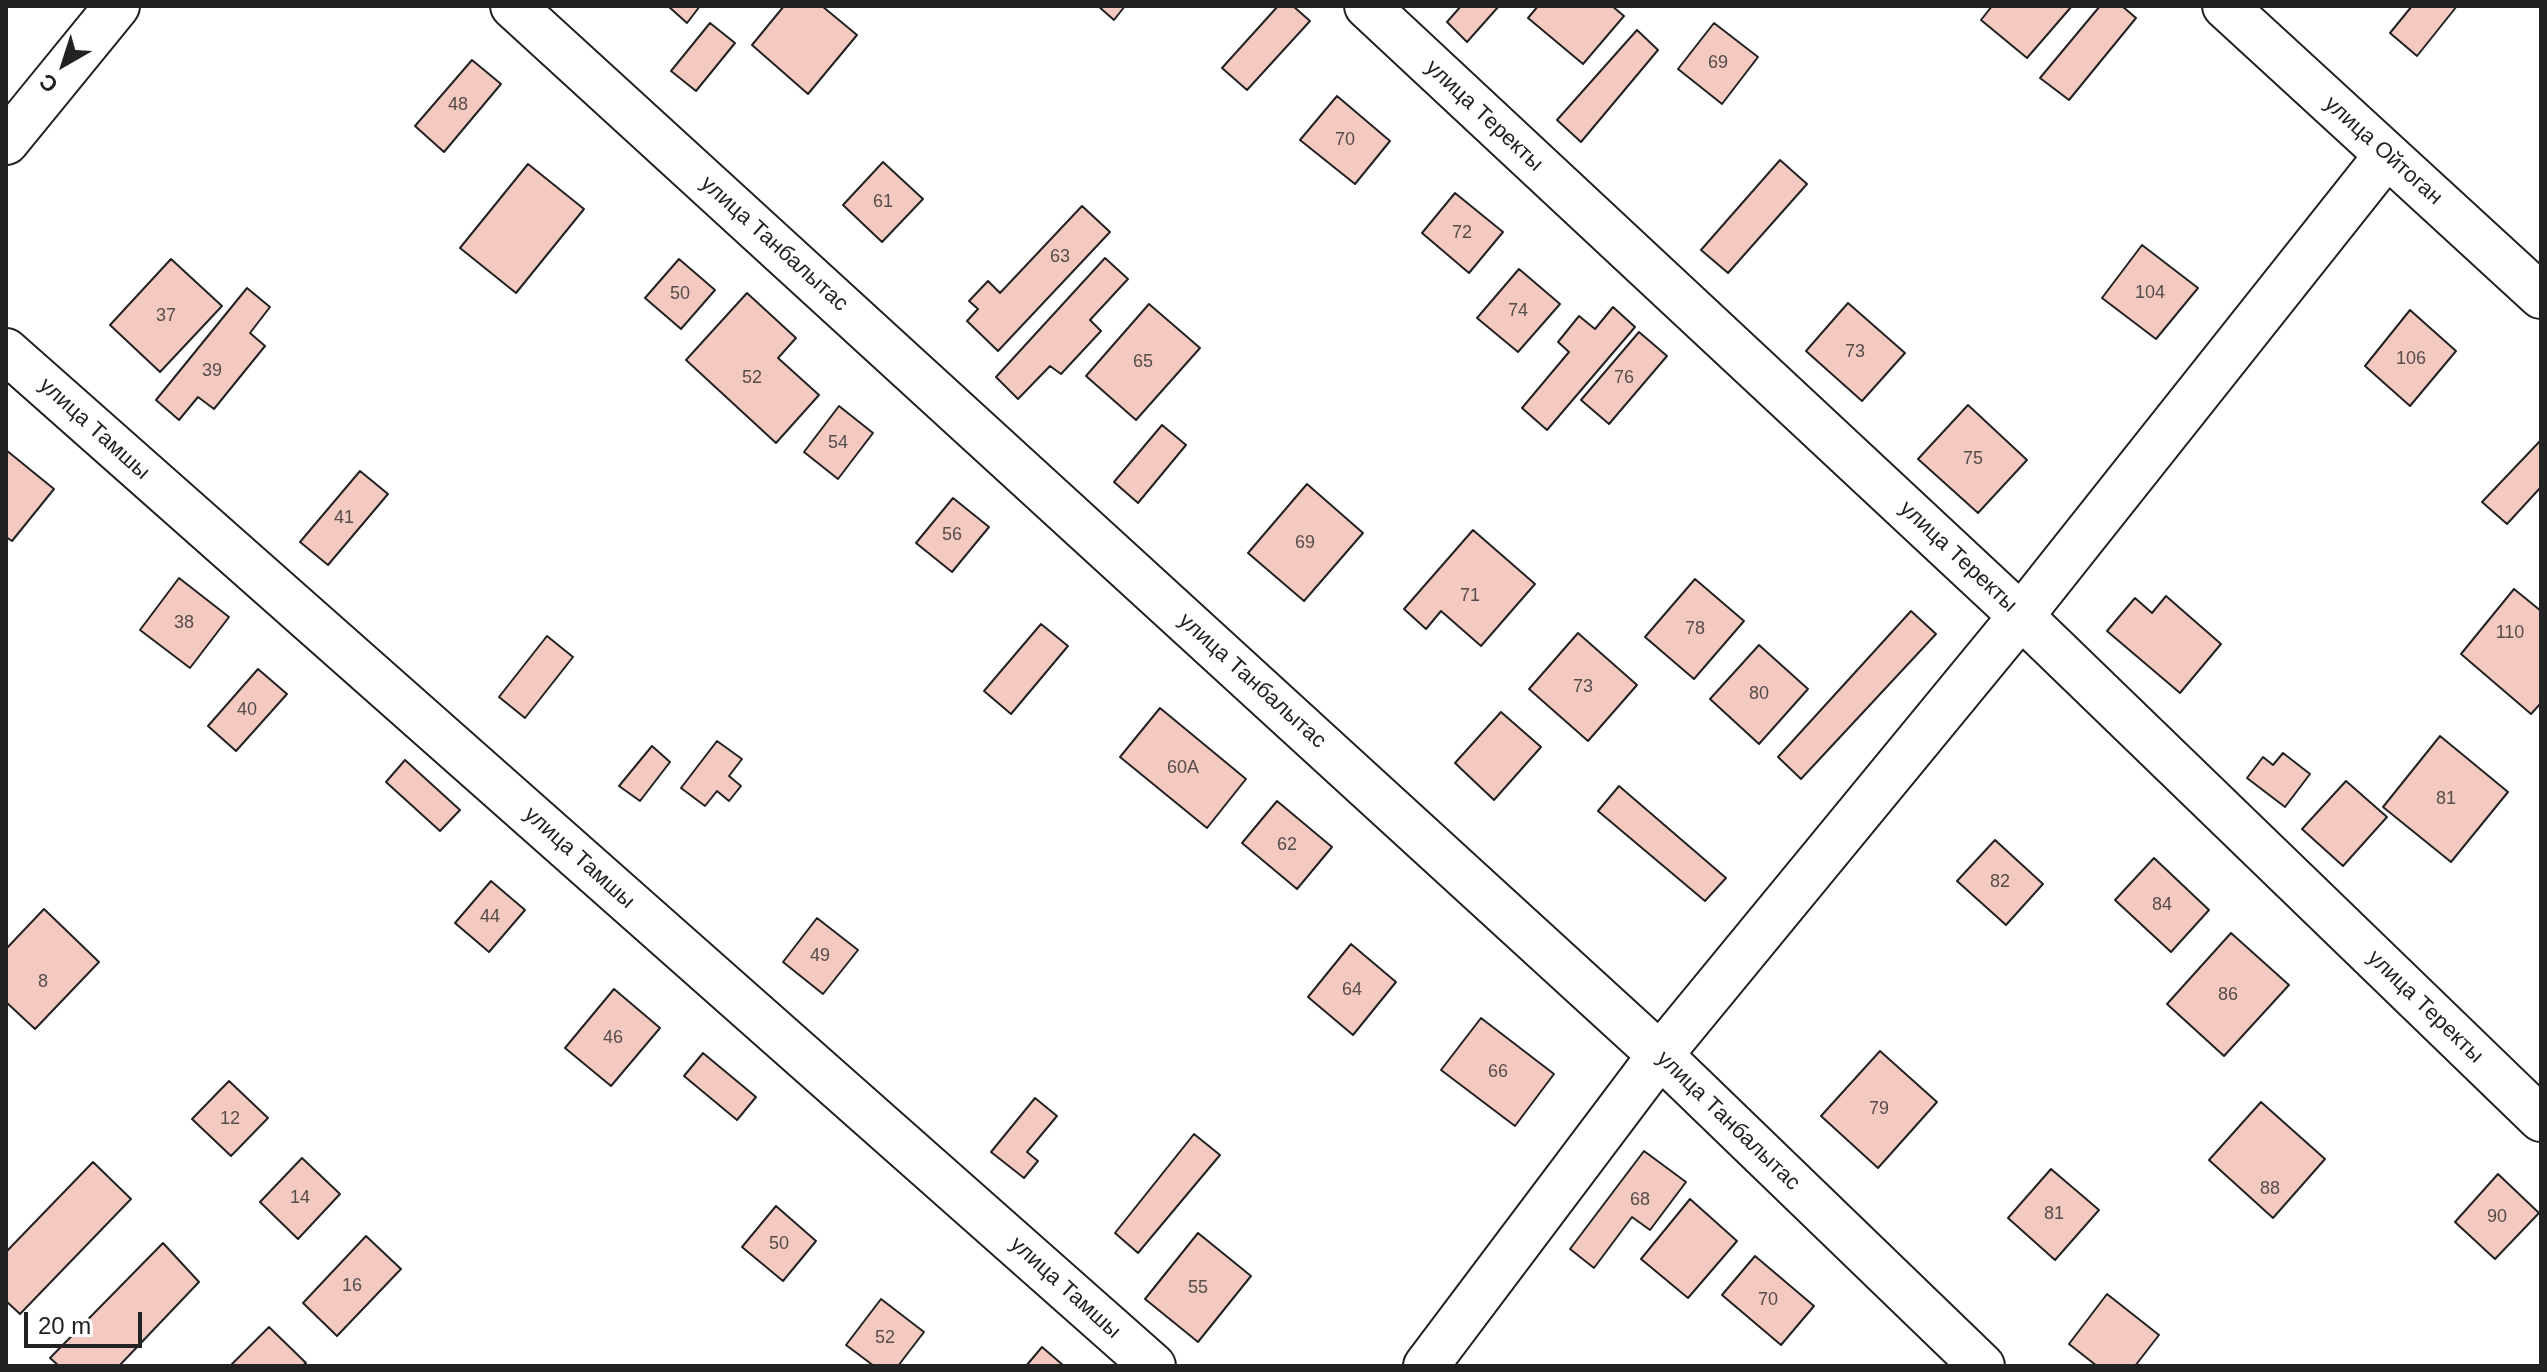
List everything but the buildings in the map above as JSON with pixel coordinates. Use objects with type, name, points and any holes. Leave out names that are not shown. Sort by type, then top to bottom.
[{"type":"street","points":[[6,142],[117,6]]},
{"type":"street","name":"улица Танбалытас","points":[[513,6],[1660,1055],[1982,1366]]},
{"type":"street","name":"улица Теректы","points":[[1367,6],[2021,616],[2541,1119]]},
{"type":"street","name":"улица Ойтоган","points":[[2225,6],[2387,155],[2532,274]]},
{"type":"street","points":[[1426,1366],[1660,1055],[2021,616],[2387,155]]},
{"type":"street","name":"улица Тамшы","points":[[6,351],[1153,1366]]}]
